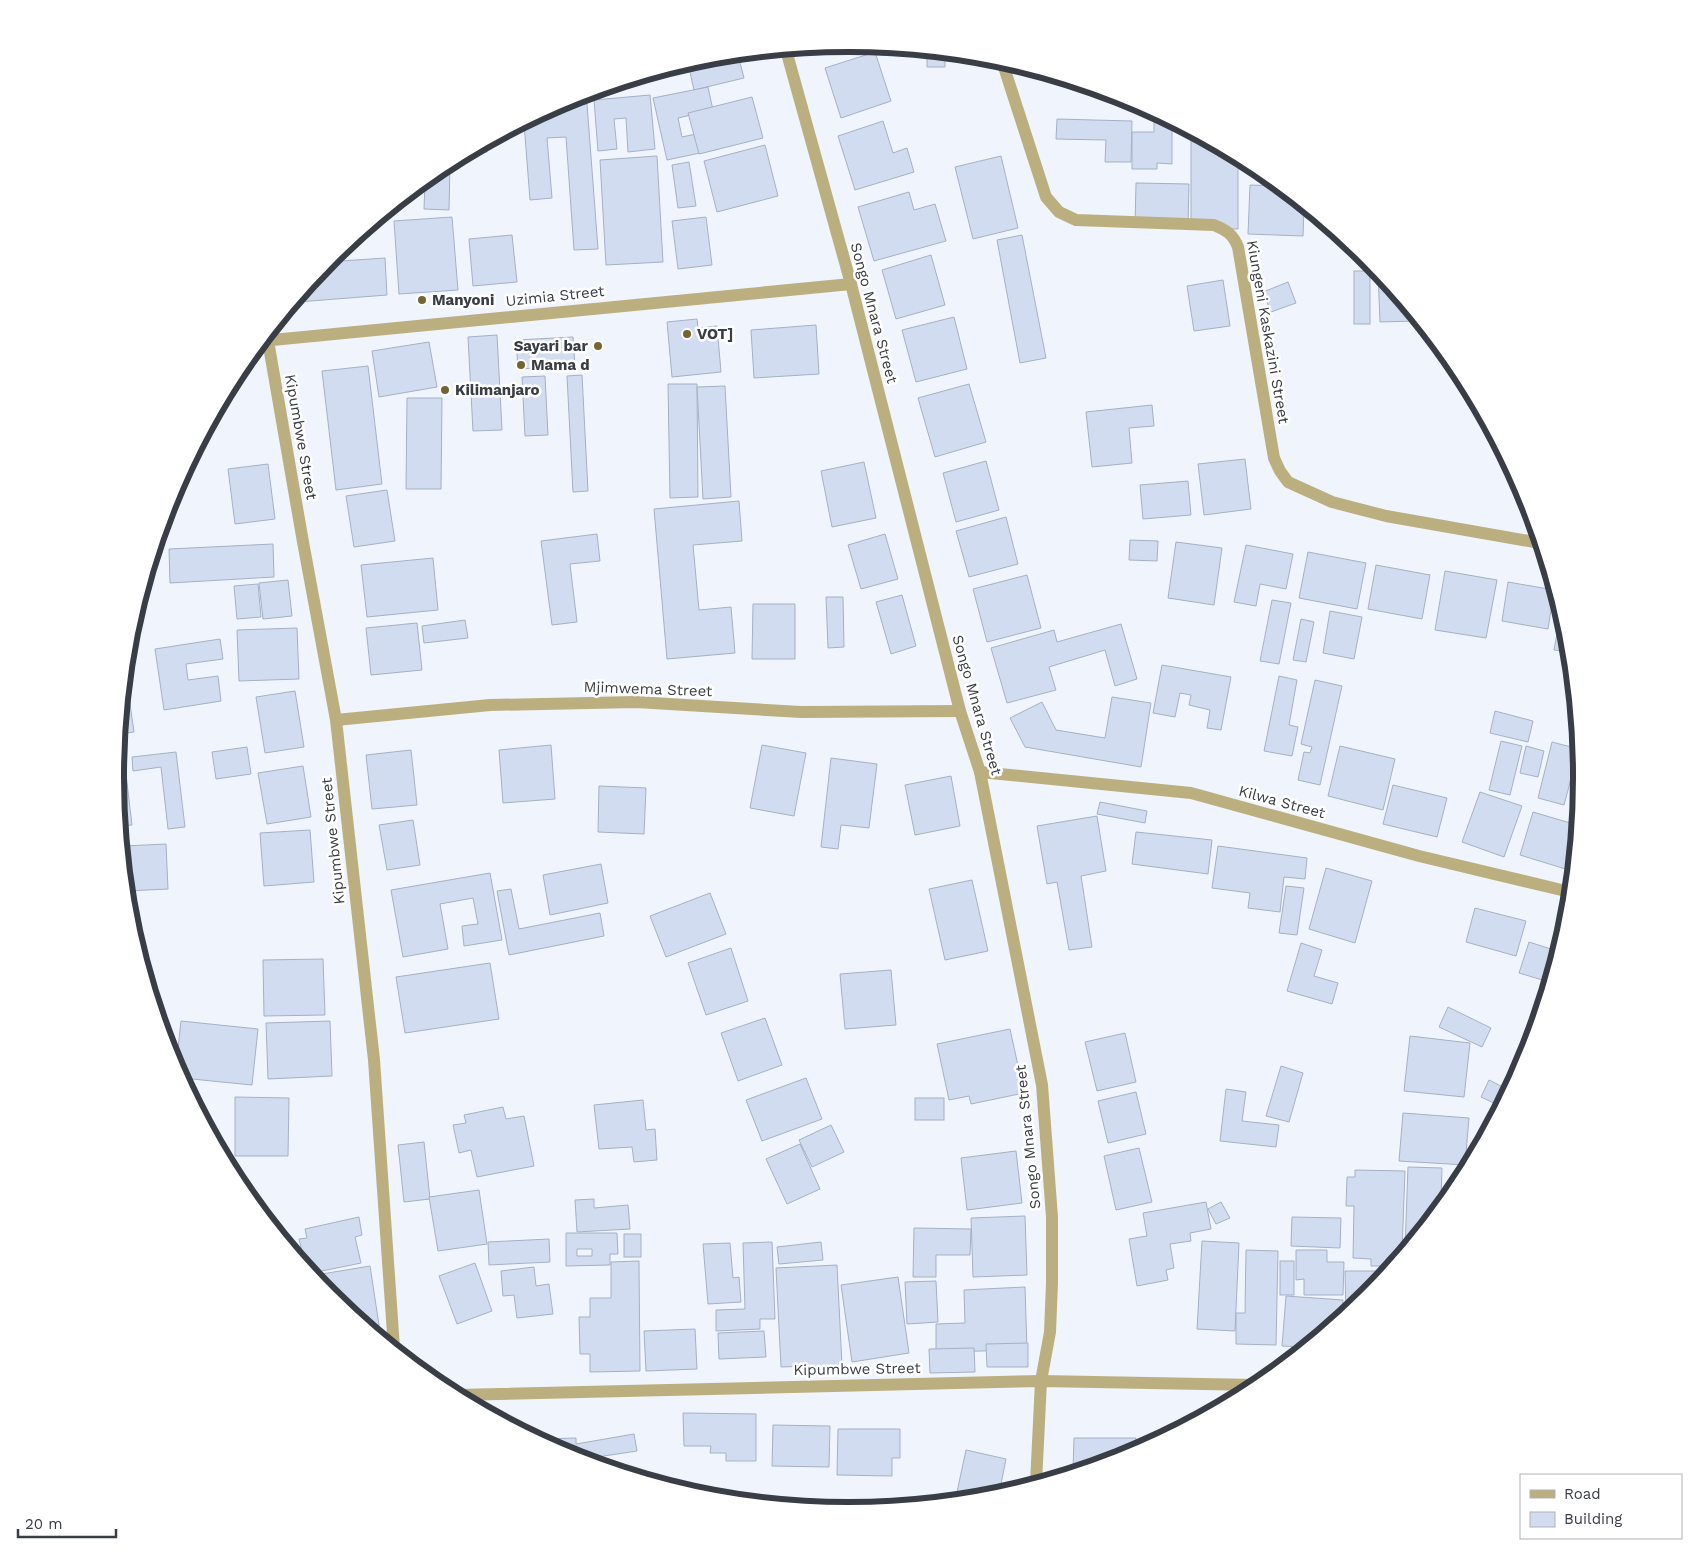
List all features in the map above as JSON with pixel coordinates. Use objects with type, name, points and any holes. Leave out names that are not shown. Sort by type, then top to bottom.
[{"type":"street","name":"Songo Mnara Street","points":[[788,55],[851,284],[960,711],[980,772],[1042,1085],[1052,1217],[1052,1264],[1050,1332],[1041,1381],[1036,1477]]},
{"type":"street","name":"Kiungeni Kaskazini Street","points":[[1005,70],[1046,197],[1059,212],[1076,220],[1214,225],[1234,237],[1238,247],[1274,458],[1288,482],[1332,502],[1386,516],[1534,542]]},
{"type":"street","name":"Uzimia Street","points":[[272,338],[851,284]]},
{"type":"street","name":"Kipumbwe Street","points":[[267,345],[336,720],[374,1060],[393,1341]]},
{"type":"street","name":"Mjimwema Street","points":[[336,720],[490,704],[617,702],[801,712],[960,711]]},
{"type":"street","name":"Kilwa Street","points":[[980,772],[1191,793],[1419,856],[1564,891]]},
{"type":"street","name":"Kipumbwe Street","points":[[471,1395],[1041,1381],[1240,1386]]},
{"type":"building","points":[[875,53],[891,101],[841,118],[825,68]]},
{"type":"building","points":[[927,57],[945,59],[945,67],[927,67]]},
{"type":"building","points":[[740,61],[744,78],[694,90],[690,70]]},
{"type":"building","points":[[708,87],[713,110],[678,118],[682,137],[715,130],[719,149],[667,160],[653,98]]},
{"type":"building","points":[[650,95],[655,149],[628,152],[626,118],[614,119],[617,149],[598,151],[594,100]]},
{"type":"building","points":[[752,97],[763,138],[699,154],[688,113]]},
{"type":"building","points":[[587,104],[598,249],[574,250],[566,137],[547,138],[552,198],[530,200],[524,129],[580,105]]},
{"type":"building","points":[[1057,119],[1132,121],[1131,162],[1105,162],[1106,140],[1056,139]]},
{"type":"building","points":[[883,121],[893,153],[907,148],[914,172],[855,190],[838,136]]},
{"type":"building","points":[[1154,121],[1172,129],[1172,164],[1157,163],[1157,169],[1132,169],[1132,132],[1154,132]]},
{"type":"building","points":[[1191,139],[1238,167],[1238,229],[1191,229]]},
{"type":"building","points":[[765,145],[778,196],[717,212],[704,161]]},
{"type":"building","points":[[657,156],[663,262],[606,265],[600,160]]},
{"type":"building","points":[[1001,156],[1018,228],[973,239],[955,167]]},
{"type":"building","points":[[689,162],[696,206],[678,208],[672,165]]},
{"type":"building","points":[[450,173],[449,210],[424,209],[425,190]]},
{"type":"building","points":[[1136,183],[1189,184],[1188,226],[1135,225]]},
{"type":"building","points":[[1250,185],[1266,186],[1304,213],[1303,236],[1248,234]]},
{"type":"building","points":[[909,192],[914,210],[935,204],[946,241],[874,261],[858,207]]},
{"type":"building","points":[[452,217],[458,290],[399,294],[394,221]]},
{"type":"building","points":[[706,217],[712,265],[678,269],[672,221]]},
{"type":"building","points":[[512,235],[517,282],[473,286],[469,239]]},
{"type":"building","points":[[1022,235],[1046,358],[1020,363],[997,240]]},
{"type":"building","points":[[931,255],[945,305],[896,319],[882,270]]},
{"type":"building","points":[[385,258],[387,295],[302,302],[340,261]]},
{"type":"building","points":[[1354,271],[1367,271],[1370,275],[1370,324],[1354,324]]},
{"type":"building","points":[[1223,280],[1230,326],[1194,331],[1187,286]]},
{"type":"building","points":[[1288,282],[1296,303],[1271,312],[1263,292]]},
{"type":"building","points":[[1378,284],[1411,321],[1380,322]]},
{"type":"building","points":[[954,317],[967,369],[916,382],[902,330]]},
{"type":"building","points":[[697,319],[698,328],[717,326],[721,372],[672,377],[667,322]]},
{"type":"building","points":[[816,325],[819,374],[754,378],[751,330]]},
{"type":"building","points":[[497,335],[502,430],[473,431],[468,337]]},
{"type":"building","points":[[573,337],[575,366],[518,369],[516,340]]},
{"type":"building","points":[[429,342],[437,387],[379,397],[372,351]]},
{"type":"building","points":[[368,366],[382,484],[336,490],[322,371]]},
{"type":"building","points":[[582,375],[588,491],[573,492],[567,376]]},
{"type":"building","points":[[545,376],[548,435],[525,436],[522,377]]},
{"type":"building","points":[[668,384],[697,384],[698,497],[670,498]]},
{"type":"building","points":[[969,384],[986,442],[935,457],[918,398]]},
{"type":"building","points":[[725,386],[731,497],[703,499],[697,387]]},
{"type":"building","points":[[407,398],[442,398],[441,489],[406,489]]},
{"type":"building","points":[[1152,405],[1154,426],[1129,428],[1132,463],[1092,467],[1086,412]]},
{"type":"building","points":[[1245,459],[1251,509],[1204,515],[1198,464]]},
{"type":"building","points":[[986,461],[999,510],[956,522],[943,473]]},
{"type":"building","points":[[864,462],[876,518],[832,527],[821,471]]},
{"type":"building","points":[[268,464],[275,519],[235,524],[228,469]]},
{"type":"building","points":[[1188,481],[1191,515],[1143,519],[1140,485]]},
{"type":"building","points":[[387,490],[395,541],[354,547],[346,496]]},
{"type":"building","points":[[739,501],[742,541],[693,545],[699,610],[731,607],[735,653],[667,659],[654,509]]},
{"type":"building","points":[[1006,517],[1018,564],[969,577],[956,531]]},
{"type":"building","points":[[597,534],[600,561],[570,564],[577,622],[552,625],[541,541]]},
{"type":"building","points":[[885,534],[898,579],[861,589],[848,545]]},
{"type":"building","points":[[1130,540],[1158,541],[1157,561],[1129,560]]},
{"type":"building","points":[[1176,542],[1222,548],[1214,605],[1168,598]]},
{"type":"building","points":[[273,544],[274,577],[170,583],[169,549]]},
{"type":"building","points":[[1246,545],[1293,554],[1286,589],[1260,584],[1256,606],[1234,602]]},
{"type":"building","points":[[1308,552],[1366,563],[1357,609],[1299,598]]},
{"type":"building","points":[[433,558],[438,610],[367,617],[361,565]]},
{"type":"building","points":[[1376,565],[1430,575],[1422,619],[1368,609]]},
{"type":"building","points":[[1445,571],[1497,580],[1486,638],[1435,630]]},
{"type":"building","points":[[1027,575],[1041,628],[987,642],[973,589]]},
{"type":"building","points":[[288,580],[292,616],[263,619],[259,583]]},
{"type":"building","points":[[1508,582],[1548,589],[1552,605],[1548,629],[1502,621]]},
{"type":"building","points":[[258,584],[261,617],[237,619],[234,586]]},
{"type":"building","points":[[902,595],[916,646],[891,654],[876,602]]},
{"type":"building","points":[[826,597],[843,597],[844,647],[828,648]]},
{"type":"building","points":[[1272,600],[1291,603],[1279,664],[1260,661]]},
{"type":"building","points":[[753,604],[795,604],[795,659],[752,659]]},
{"type":"building","points":[[1330,611],[1362,617],[1354,659],[1323,653]]},
{"type":"building","points":[[1301,619],[1314,622],[1306,662],[1293,660]]},
{"type":"building","points":[[465,620],[468,638],[424,643],[422,626]]},
{"type":"building","points":[[417,623],[422,670],[371,675],[366,628]]},
{"type":"building","points":[[1121,624],[1137,679],[1115,686],[1105,650],[1049,667],[1056,690],[1007,703],[991,648],[1054,630],[1057,642]]},
{"type":"building","points":[[297,628],[299,679],[239,681],[237,630]]},
{"type":"building","points":[[1558,630],[1562,651],[1554,650]]},
{"type":"building","points":[[220,639],[223,659],[186,664],[188,680],[218,676],[221,701],[164,710],[155,649]]},
{"type":"building","points":[[1162,665],[1231,677],[1221,730],[1207,728],[1210,710],[1189,705],[1191,695],[1180,693],[1175,717],[1153,713]]},
{"type":"building","points":[[1279,676],[1297,680],[1289,725],[1298,727],[1292,756],[1264,751]]},
{"type":"building","points":[[1315,680],[1342,686],[1320,785],[1298,780],[1304,752],[1310,753],[1312,747],[1301,744]]},
{"type":"building","points":[[295,691],[304,747],[265,753],[256,697]]},
{"type":"building","points":[[129,696],[134,732],[126,733]]},
{"type":"building","points":[[1112,697],[1151,703],[1141,767],[1025,747],[1010,718],[1042,702],[1056,730],[1105,738]]},
{"type":"building","points":[[1495,711],[1533,721],[1528,742],[1490,733]]},
{"type":"building","points":[[1501,741],[1522,746],[1510,795],[1489,790]]},
{"type":"building","points":[[1552,742],[1572,747],[1573,772],[1564,805],[1538,798]]},
{"type":"building","points":[[551,745],[555,799],[503,803],[499,750]]},
{"type":"building","points":[[762,745],[806,753],[794,816],[750,808]]},
{"type":"building","points":[[1340,746],[1395,759],[1383,810],[1328,796]]},
{"type":"building","points":[[1526,746],[1544,751],[1538,777],[1520,773]]},
{"type":"building","points":[[247,747],[251,774],[216,779],[212,752]]},
{"type":"building","points":[[411,750],[417,805],[372,809],[366,755]]},
{"type":"building","points":[[176,752],[185,827],[168,829],[161,767],[133,771],[132,757]]},
{"type":"building","points":[[831,758],[877,764],[869,828],[841,825],[838,849],[821,847]]},
{"type":"building","points":[[124,766],[132,825],[126,825],[124,777]]},
{"type":"building","points":[[303,766],[311,817],[267,824],[258,773]]},
{"type":"building","points":[[951,776],[960,826],[915,835],[905,785]]},
{"type":"building","points":[[1393,785],[1447,798],[1437,837],[1383,824]]},
{"type":"building","points":[[599,786],[646,788],[644,834],[598,832]]},
{"type":"building","points":[[1480,792],[1522,806],[1504,857],[1462,842]]},
{"type":"building","points":[[1100,802],[1147,811],[1145,823],[1097,814]]},
{"type":"building","points":[[1533,812],[1571,823],[1567,870],[1520,855]]},
{"type":"building","points":[[1097,816],[1106,871],[1081,876],[1092,947],[1069,950],[1057,882],[1047,884],[1037,826]]},
{"type":"building","points":[[413,820],[420,865],[387,870],[379,825]]},
{"type":"building","points":[[310,830],[314,882],[264,886],[260,833]]},
{"type":"building","points":[[1136,832],[1212,840],[1208,874],[1132,864]]},
{"type":"building","points":[[166,844],[168,889],[133,891],[128,846]]},
{"type":"building","points":[[1218,846],[1307,858],[1305,879],[1284,877],[1280,912],[1248,908],[1250,893],[1212,888]]},
{"type":"building","points":[[601,864],[608,903],[550,915],[543,875]]},
{"type":"building","points":[[1326,868],[1372,881],[1355,943],[1309,929]]},
{"type":"building","points":[[490,873],[502,940],[464,946],[462,926],[478,924],[473,898],[440,904],[448,949],[403,957],[391,890]]},
{"type":"building","points":[[972,880],[988,951],[945,960],[929,889]]},
{"type":"building","points":[[1286,886],[1304,888],[1297,935],[1279,933]]},
{"type":"building","points":[[511,889],[519,929],[600,913],[604,936],[509,955],[497,891]]},
{"type":"building","points":[[710,893],[726,934],[666,957],[650,916]]},
{"type":"building","points":[[1475,908],[1526,921],[1516,956],[1466,942]]},
{"type":"building","points":[[1529,942],[1551,949],[1553,945],[1544,980],[1519,973]]},
{"type":"building","points":[[1301,943],[1322,950],[1314,976],[1338,983],[1332,1004],[1287,991]]},
{"type":"building","points":[[731,948],[748,1001],[706,1015],[688,963]]},
{"type":"building","points":[[323,959],[325,1015],[264,1016],[263,960]]},
{"type":"building","points":[[490,963],[499,1019],[405,1033],[396,977]]},
{"type":"building","points":[[891,970],[896,1025],[845,1029],[840,974]]},
{"type":"building","points":[[1448,1007],[1491,1028],[1482,1047],[1439,1027]]},
{"type":"building","points":[[765,1018],[782,1065],[738,1081],[721,1033]]},
{"type":"building","points":[[181,1021],[258,1029],[252,1085],[191,1079],[178,1051]]},
{"type":"building","points":[[330,1021],[332,1076],[268,1079],[266,1023]]},
{"type":"building","points":[[1010,1029],[1024,1093],[971,1104],[969,1096],[949,1100],[937,1044]]},
{"type":"building","points":[[1125,1033],[1136,1082],[1097,1091],[1085,1042]]},
{"type":"building","points":[[1410,1036],[1470,1043],[1464,1097],[1404,1091]]},
{"type":"building","points":[[1281,1066],[1303,1073],[1289,1122],[1266,1116]]},
{"type":"building","points":[[806,1078],[822,1119],[762,1141],[746,1100]]},
{"type":"building","points":[[1489,1080],[1503,1087],[1495,1103],[1481,1097]]},
{"type":"building","points":[[1226,1089],[1246,1092],[1242,1121],[1279,1125],[1276,1147],[1220,1141]]},
{"type":"building","points":[[1136,1092],[1146,1134],[1108,1143],[1098,1101]]},
{"type":"building","points":[[235,1097],[289,1098],[288,1156],[235,1156]]},
{"type":"building","points":[[915,1098],[944,1098],[944,1120],[915,1120]]},
{"type":"building","points":[[643,1100],[646,1130],[655,1129],[657,1160],[634,1162],[632,1147],[599,1149],[594,1105]]},
{"type":"building","points":[[503,1107],[506,1119],[524,1116],[534,1166],[477,1177],[471,1150],[459,1153],[453,1125],[466,1123],[464,1115]]},
{"type":"building","points":[[1403,1113],[1469,1118],[1466,1156],[1460,1165],[1399,1161]]},
{"type":"building","points":[[831,1125],[844,1152],[812,1167],[799,1140]]},
{"type":"building","points":[[424,1142],[430,1199],[404,1202],[398,1145]]},
{"type":"building","points":[[800,1144],[820,1189],[787,1204],[766,1159]]},
{"type":"building","points":[[1139,1148],[1152,1202],[1116,1210],[1104,1156]]},
{"type":"building","points":[[1016,1151],[1022,1203],[967,1210],[961,1158]]},
{"type":"building","points":[[1408,1167],[1442,1168],[1441,1193],[1405,1240]]},
{"type":"building","points":[[1355,1170],[1405,1171],[1402,1244],[1383,1266],[1371,1266],[1371,1259],[1353,1258],[1354,1206],[1346,1206],[1347,1177],[1355,1177]]},
{"type":"building","points":[[479,1190],[487,1244],[438,1251],[429,1197]]},
{"type":"building","points":[[594,1199],[594,1208],[628,1205],[630,1229],[577,1232],[575,1200]]},
{"type":"building","points":[[1206,1202],[1211,1229],[1190,1233],[1191,1241],[1170,1244],[1174,1268],[1166,1270],[1168,1280],[1137,1286],[1129,1239],[1147,1236],[1143,1213]]},
{"type":"building","points":[[1221,1202],[1230,1218],[1216,1224],[1208,1209]]},
{"type":"building","points":[[1025,1216],[1027,1275],[973,1277],[971,1218]]},
{"type":"building","points":[[359,1217],[362,1235],[355,1237],[361,1263],[320,1271],[302,1253],[299,1239],[307,1238],[305,1229]]},
{"type":"building","points":[[1292,1217],[1341,1218],[1340,1248],[1291,1246]]},
{"type":"building","points":[[914,1228],[971,1229],[970,1255],[936,1255],[936,1277],[913,1277]]},
{"type":"building","points":[[566,1233],[617,1233],[618,1254],[610,1254],[610,1265],[566,1266]],"holes":[[[577,1249],[592,1249],[592,1256],[577,1256]]]},
{"type":"building","points":[[624,1234],[641,1234],[641,1257],[624,1257]]},
{"type":"building","points":[[549,1239],[550,1262],[489,1265],[488,1242]]},
{"type":"building","points":[[1202,1241],[1239,1243],[1235,1331],[1197,1329]]},
{"type":"building","points":[[772,1242],[775,1319],[760,1319],[760,1329],[716,1331],[716,1310],[745,1309],[743,1243]]},
{"type":"building","points":[[821,1242],[823,1260],[779,1264],[777,1247]]},
{"type":"building","points":[[730,1243],[733,1278],[739,1277],[741,1302],[708,1304],[703,1244]]},
{"type":"building","points":[[1246,1250],[1278,1251],[1276,1345],[1236,1344],[1236,1313],[1245,1313]]},
{"type":"building","points":[[1296,1250],[1327,1250],[1327,1262],[1344,1262],[1343,1295],[1304,1295],[1304,1279],[1296,1280]]},
{"type":"building","points":[[639,1261],[640,1371],[590,1372],[590,1354],[580,1354],[579,1317],[590,1317],[590,1298],[611,1298],[611,1262]]},
{"type":"building","points":[[1280,1261],[1294,1261],[1294,1295],[1280,1295]]},
{"type":"building","points":[[475,1263],[492,1311],[457,1324],[439,1276]]},
{"type":"building","points":[[837,1265],[842,1365],[781,1367],[776,1268]]},
{"type":"building","points":[[370,1266],[380,1329],[336,1289],[322,1274]]},
{"type":"building","points":[[534,1267],[536,1286],[549,1284],[553,1314],[517,1318],[514,1295],[503,1296],[501,1271]]},
{"type":"building","points":[[1345,1271],[1378,1271],[1361,1289],[1346,1303]]},
{"type":"building","points":[[898,1277],[909,1353],[852,1362],[841,1285]]},
{"type":"building","points":[[936,1281],[938,1322],[907,1324],[905,1282]]},
{"type":"building","points":[[1025,1287],[1027,1350],[936,1352],[936,1324],[965,1323],[964,1290]]},
{"type":"building","points":[[1286,1296],[1343,1300],[1343,1306],[1296,1347],[1282,1346]]},
{"type":"building","points":[[695,1329],[697,1369],[646,1371],[644,1331]]},
{"type":"building","points":[[764,1331],[766,1357],[719,1359],[718,1333]]},
{"type":"building","points":[[1028,1343],[1028,1367],[987,1367],[986,1344]]},
{"type":"building","points":[[974,1348],[975,1372],[930,1373],[929,1349]]},
{"type":"building","points":[[683,1413],[756,1414],[756,1461],[726,1461],[726,1453],[710,1453],[711,1446],[684,1446]]},
{"type":"building","points":[[773,1425],[830,1426],[829,1467],[772,1466]]},
{"type":"building","points":[[838,1429],[900,1429],[900,1458],[892,1458],[892,1476],[837,1475]]},
{"type":"building","points":[[634,1434],[637,1451],[599,1457],[554,1439],[576,1438],[576,1444]]},
{"type":"building","points":[[1074,1438],[1136,1438],[1136,1442],[1126,1446],[1073,1465]]},
{"type":"building","points":[[966,1450],[1006,1459],[1001,1485],[957,1492]]},
{"type":"place","name":"Manyoni","points":[[422,300]]},
{"type":"place","name":"VOT]","points":[[687,334]]},
{"type":"place","name":"Sayari bar","points":[[598,346]]},
{"type":"place","name":"Mama d","points":[[521,365]]},
{"type":"place","name":"Kilimanjaro","points":[[445,390]]}]
